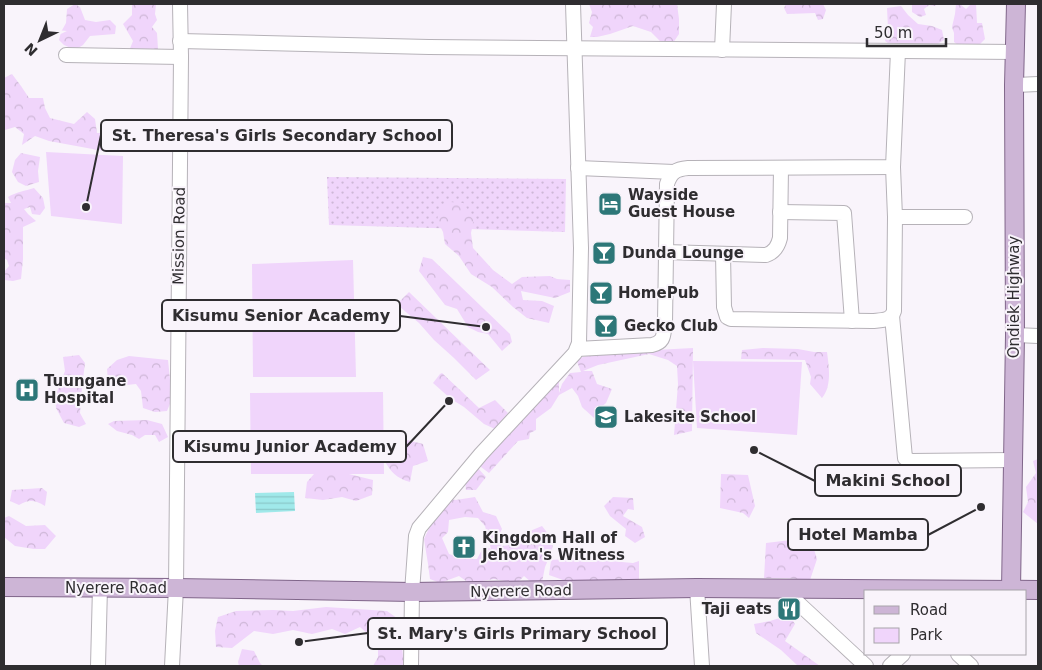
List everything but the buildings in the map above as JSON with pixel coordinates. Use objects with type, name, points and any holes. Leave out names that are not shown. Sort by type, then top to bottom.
[{"type":"main road","name":"Ondiek Highway","points":[[1011,590],[1015,335],[1014,84],[1016,4]]},
{"type":"main road","name":"Nyerere Road","points":[[4,587],[412,592],[696,588],[883,590]]},
{"type":"main road","name":"Nyerere Road","points":[[1011,590],[1038,590]]},
{"type":"street","name":"Mission Road","points":[[172,666],[176,588],[180,4]]},
{"type":"street","points":[[411,666],[412,592],[416,536],[419,528],[481,454],[575,353],[579,344],[581,248],[573,4]]},
{"type":"street","points":[[722,50],[724,4]]},
{"type":"street","points":[[180,41],[575,49],[1015,52]]},
{"type":"street","points":[[898,51],[893,167],[895,217],[894,311],[892,316],[905,458],[911,461],[1013,460]]},
{"type":"street","points":[[66,55],[181,57]]},
{"type":"street","points":[[1014,84],[1038,84]]},
{"type":"street","points":[[577,349],[652,345],[659,344],[662,340],[665,323],[667,184],[674,172],[679,169],[893,167]]},
{"type":"street","points":[[578,168],[674,172]]},
{"type":"street","points":[[666,252],[766,255],[772,253],[777,247],[780,238],[780,168]]},
{"type":"street","points":[[780,212],[844,212],[852,321]]},
{"type":"street","points":[[895,217],[965,217]]},
{"type":"street","points":[[724,254],[724,307],[726,317],[731,320],[852,321],[887,319],[892,316]]},
{"type":"street","points":[[1015,335],[1038,336]]},
{"type":"street","points":[[98,666],[100,587]]},
{"type":"street","points":[[696,588],[702,666]]},
{"type":"street","points":[[782,588],[866,666]]},
{"type":"street","points":[[890,666],[902,655]]},
{"type":"street","points":[[959,655],[972,666]]},
{"type":"green space","points":[[75,4],[80,7],[85,20],[96,22],[110,20],[116,26],[115,34],[90,36],[83,45],[75,50],[64,45],[59,40],[66,23],[67,9]]},
{"type":"green space","points":[[132,4],[156,4],[155,14],[157,20],[152,27],[157,33],[158,49],[149,52],[129,51],[133,41],[123,24],[132,15]]},
{"type":"green space","points":[[589,4],[677,4],[679,34],[673,43],[660,41],[651,32],[633,26],[610,34],[590,37],[593,27],[589,23],[592,12]]},
{"type":"green space","points":[[786,4],[823,4],[826,10],[823,19],[818,20],[815,13],[787,14],[784,8]]},
{"type":"green space","points":[[912,4],[937,4],[935,6],[929,5],[924,9],[926,15],[920,17],[912,12]]},
{"type":"green space","points":[[956,4],[960,4],[966,9],[971,4],[976,4],[977,23],[982,23],[985,39],[975,49],[962,48],[954,42],[952,27]]},
{"type":"green space","points":[[901,6],[918,24],[942,30],[944,40],[931,48],[894,47],[885,41],[888,28],[887,8]]},
{"type":"green space","points":[[12,74],[29,98],[43,98],[50,118],[74,124],[87,112],[95,119],[97,133],[120,133],[128,145],[116,152],[49,141],[35,136],[22,145],[24,134],[15,127],[5,130],[3,123],[5,102],[4,78]]},
{"type":"green space","points":[[46,152],[123,156],[122,224],[51,216]]},
{"type":"green space","points":[[21,153],[40,157],[39,182],[26,186],[18,182],[12,172],[15,160]]},
{"type":"green space","points":[[327,177],[566,179],[565,232],[329,225]]},
{"type":"green space","points":[[34,188],[43,198],[45,208],[40,215],[32,214],[30,207],[24,209],[36,221],[23,227],[21,279],[13,281],[4,280],[4,272],[9,266],[4,258],[4,203],[11,203],[8,197],[11,195]]},
{"type":"green space","points":[[450,202],[463,203],[474,218],[471,233],[473,248],[493,270],[512,284],[522,277],[550,276],[557,279],[570,280],[570,292],[555,298],[521,291],[523,300],[542,301],[554,306],[549,323],[527,318],[492,287],[471,274],[459,256],[445,244],[443,232],[437,220],[440,208]]},
{"type":"green space","points":[[423,257],[432,259],[510,334],[512,342],[502,351],[488,334],[468,327],[457,309],[445,305],[419,271]]},
{"type":"green space","points":[[353,260],[356,377],[253,377],[252,264]]},
{"type":"green space","points":[[409,292],[490,370],[476,380],[434,340],[419,323],[400,307],[400,301]]},
{"type":"green space","points":[[693,348],[692,431],[674,435],[678,384],[677,366],[668,360],[649,354],[598,365],[583,371],[592,371],[597,384],[612,389],[606,403],[599,409],[594,418],[582,407],[578,396],[572,388],[559,395],[551,408],[536,419],[536,430],[530,433],[529,439],[518,441],[489,473],[481,467],[480,461],[559,378],[559,393],[562,384],[570,373],[581,372],[576,359],[598,353]]},
{"type":"green space","points":[[763,348],[827,352],[829,382],[822,398],[810,384],[811,377],[805,360],[741,359],[742,350]]},
{"type":"green space","points":[[79,355],[85,363],[80,413],[86,424],[79,427],[64,423],[56,408],[55,397],[65,371],[63,357]]},
{"type":"green space","points":[[129,356],[168,360],[172,399],[167,411],[155,412],[143,408],[141,391],[136,384],[117,386],[108,381],[107,369],[117,360]]},
{"type":"green space","points":[[693,361],[802,362],[797,435],[697,428]]},
{"type":"green space","points":[[442,373],[479,408],[495,400],[508,413],[495,429],[484,424],[433,383]]},
{"type":"green space","points":[[383,392],[384,474],[251,474],[250,393]]},
{"type":"green space","points":[[147,420],[162,424],[168,437],[159,442],[155,435],[145,435],[139,439],[117,431],[108,424],[114,421]]},
{"type":"green space","points":[[393,439],[423,444],[428,461],[413,466],[410,482],[394,474],[384,460]]},
{"type":"green space","points":[[1038,459],[1038,524],[1023,512],[1028,502],[1026,487],[1036,473],[1033,461]]},
{"type":"green space","points":[[476,466],[486,477],[476,490],[466,490],[465,480]]},
{"type":"green space","points":[[314,474],[349,474],[373,480],[372,495],[356,501],[342,497],[323,500],[305,498],[307,482]]},
{"type":"green space","points":[[721,474],[748,475],[755,506],[749,518],[743,513],[720,508]]},
{"type":"green space","points":[[42,488],[47,492],[45,506],[32,501],[19,505],[10,501],[12,490]]},
{"type":"green space","points":[[475,497],[483,512],[496,516],[502,529],[496,541],[502,546],[511,545],[518,535],[533,545],[538,538],[530,531],[542,526],[553,540],[552,551],[545,567],[542,582],[531,582],[524,576],[517,583],[494,579],[469,583],[459,576],[440,583],[430,579],[424,539],[432,522],[449,499],[456,500]],"holes":[[[465,517],[478,518],[485,526],[491,549],[484,546],[477,559],[465,559],[449,554],[442,538],[448,532],[449,520]]]},
{"type":"green space","points":[[613,497],[633,498],[634,510],[628,509],[623,516],[642,527],[645,537],[635,543],[625,536],[626,529],[610,516],[604,506]]},
{"type":"green space","points":[[9,516],[26,526],[45,525],[56,536],[45,549],[15,546],[4,537],[4,518]]},
{"type":"green space","points":[[799,539],[812,543],[817,559],[810,580],[764,578],[766,543]]},
{"type":"green space","points":[[578,558],[633,563],[639,561],[639,580],[601,582],[563,580],[549,575],[551,560]]},
{"type":"green space","points":[[326,607],[387,611],[401,621],[405,636],[402,647],[404,666],[373,666],[378,657],[378,643],[360,627],[345,634],[332,629],[312,634],[293,630],[273,634],[254,631],[232,648],[216,647],[215,631],[218,617],[236,611],[293,611]]},
{"type":"green space","points":[[789,615],[795,624],[785,641],[820,666],[798,666],[781,650],[756,633],[754,624]]},
{"type":"green space","points":[[242,649],[254,651],[263,666],[239,666],[238,662]]},
{"type":"water","points":[[294,492],[295,511],[256,513],[255,493]]},
{"type":"place","name":"Wayside Guest House","points":[[610,204]]},
{"type":"place","name":"St. Theresa's Girls Secondary School","points":[[86,207]]},
{"type":"place","name":"Dunda Lounge","points":[[604,253]]},
{"type":"place","name":"HomePub","points":[[601,293]]},
{"type":"place","name":"Gecko Club","points":[[606,326]]},
{"type":"place","name":"Kisumu Senior Academy","points":[[486,327]]},
{"type":"place","name":"Tuungane Hospital","points":[[27,390]]},
{"type":"place","name":"Kisumu Junior Academy","points":[[449,401]]},
{"type":"place","name":"Lakesite School","points":[[606,417]]},
{"type":"place","name":"Makini School","points":[[754,450]]},
{"type":"place","name":"Hotel Mamba","points":[[981,507]]},
{"type":"place","name":"Kingdom Hall of Jehova's Witness","points":[[464,547]]},
{"type":"place","name":"Taji eats","points":[[789,609]]},
{"type":"place","name":"St. Mary's Girls Primary School","points":[[299,642]]}]
